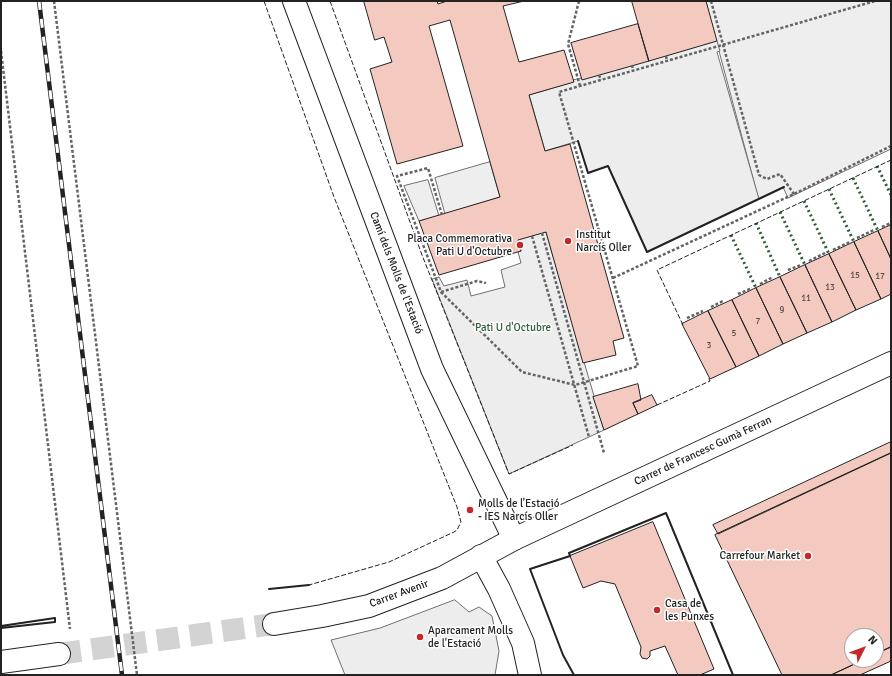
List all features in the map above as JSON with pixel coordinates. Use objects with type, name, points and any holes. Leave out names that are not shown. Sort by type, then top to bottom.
[{"type":"street","name":"Camí dels Molls de l'Estació","points":[[294,1],[432,369],[514,539]]},
{"type":"street","name":"Carrer de Francesc Gumà Ferran","points":[[514,539],[891,363]]},
{"type":"street","name":"Carrer Avenir","points":[[274,624],[369,606],[442,578],[514,539]]},
{"type":"street","points":[[482,556],[499,589],[523,643],[529,674]]},
{"type":"street","points":[[1,662],[65,645]]},
{"type":"path","points":[[54,1],[137,675]]},
{"type":"path","points":[[579,1],[568,44],[580,86]]},
{"type":"path","points":[[711,1],[759,175],[767,180],[780,174],[794,194]]},
{"type":"path","points":[[442,214],[428,168],[397,176],[441,292],[522,372],[575,385],[638,366],[559,92],[875,1]]},
{"type":"path","points":[[1,51],[65,645]]},
{"type":"path","points":[[666,56],[667,60]]},
{"type":"path","points":[[632,66],[633,70]]},
{"type":"path","points":[[599,75],[601,80]]},
{"type":"path","points":[[613,278],[794,194],[891,146]]},
{"type":"path","points":[[882,227],[891,223]]},
{"type":"path","points":[[857,238],[874,230]]},
{"type":"path","points":[[542,233],[604,453]]},
{"type":"path","points":[[532,236],[589,437]]},
{"type":"path","points":[[833,250],[850,242]]},
{"type":"path","points":[[809,261],[825,253]]},
{"type":"path","points":[[788,270],[801,265]]},
{"type":"path","points":[[760,284],[773,278]]},
{"type":"path","points":[[441,292],[477,281],[486,283]]},
{"type":"path","points":[[738,294],[752,288]]},
{"type":"path","points":[[711,307],[723,301]]},
{"type":"path","points":[[687,318],[703,311]]},
{"type":"shaded area","points":[[706,1],[891,1],[891,149],[788,198],[783,187],[759,199]]},
{"type":"shaded area","points":[[717,41],[720,51],[717,52],[759,199],[647,252],[608,166],[588,173],[578,141],[545,151],[529,95],[573,82],[573,80],[582,79]]},
{"type":"shaded area","points":[[490,162],[500,197],[445,214],[435,178]]},
{"type":"shaded area","points":[[428,180],[439,216],[419,221],[404,186]]},
{"type":"shaded area","name":"Pati U d'Octubre","points":[[546,232],[604,430],[509,474],[432,279],[439,277],[444,286],[467,280],[471,296],[505,287],[501,270],[521,263],[518,252],[521,251],[518,240]]},
{"type":"shaded area","name":"Aparcament Molls de l'Estació","points":[[455,600],[469,612],[479,607],[492,616],[499,651],[495,675],[345,675],[331,640],[380,628]]},
{"type":"building","points":[[364,1],[437,1],[438,4],[447,1],[524,1],[503,6],[519,62],[564,50],[574,82],[529,95],[545,151],[570,144],[624,338],[613,341],[616,355],[583,363],[546,232],[518,240],[521,251],[439,275],[419,221],[500,197],[450,20],[429,26],[463,146],[397,164],[370,69],[392,62],[384,37],[375,40]]},
{"type":"building","points":[[632,1],[706,1],[717,41],[649,61]]},
{"type":"building","points":[[638,24],[649,61],[582,80],[571,43]]},
{"type":"building","points":[[891,225],[891,259],[878,231]]},
{"type":"building","points":[[878,231],[891,259],[891,294],[881,299],[854,242]]},
{"type":"building","points":[[854,242],[881,299],[856,310],[829,254]]},
{"type":"building","points":[[829,254],[856,310],[832,322],[805,265]]},
{"type":"building","points":[[805,265],[832,322],[807,333],[780,277]]},
{"type":"building","points":[[780,277],[807,333],[783,344],[756,288]]},
{"type":"building","points":[[756,288],[783,344],[759,356],[732,300]]},
{"type":"building","points":[[732,300],[759,356],[736,367],[708,311]]},
{"type":"building","points":[[708,311],[736,367],[710,379],[682,324]]},
{"type":"building","points":[[638,384],[641,400],[633,403],[638,414],[604,430],[593,397]]},
{"type":"building","points":[[652,395],[657,405],[638,414],[633,403]]},
{"type":"building","points":[[891,442],[891,453],[718,534],[713,525]]},
{"type":"building","name":"Carrefour Market","points":[[891,453],[891,647],[884,650],[884,628],[844,628],[844,668],[846,668],[831,675],[782,675],[715,535]]},
{"type":"building","name":"Casa de les Punxes","points":[[653,522],[714,669],[700,675],[678,675],[665,646],[650,651],[650,656],[647,659],[642,658],[640,654],[641,647],[615,584],[601,581],[583,588],[570,556]]},
{"type":"building","points":[[891,647],[891,661],[884,664],[884,650]]},
{"type":"building","points":[[846,668],[876,668],[860,675],[831,675]]},
{"type":"tunnel","points":[[59,654],[274,624]]},
{"type":"railway","points":[[39,1],[122,675]]},
{"type":"hedge","points":[[877,166],[891,195]]},
{"type":"hedge","points":[[853,178],[878,231]]},
{"type":"hedge","points":[[829,189],[854,242]]},
{"type":"hedge","points":[[804,201],[829,254]]},
{"type":"hedge","points":[[780,212],[805,265]]},
{"type":"hedge","points":[[756,223],[780,277]]},
{"type":"hedge","points":[[731,235],[756,288]]},
{"type":"fence","points":[[264,1],[334,197],[457,507],[461,522],[457,530],[454,532],[389,562],[309,585]]},
{"type":"fence","points":[[330,1],[422,255],[509,474],[573,445]]},
{"type":"fence","points":[[683,325],[657,270],[891,160]]},
{"type":"fence","points":[[657,405],[710,381],[708,377]]},
{"type":"wall","points":[[578,141],[588,173],[608,166],[647,252],[784,187]]},
{"type":"wall","points":[[574,675],[563,655],[530,569],[570,556],[569,553],[666,513],[733,675]]},
{"type":"wall","points":[[269,589],[309,585]]},
{"type":"wall","points":[[1,626],[55,618],[55,622],[1,628]]},
{"type":"place","name":"Institut Narcís Oller","points":[[568,241]]},
{"type":"place","name":"Placa Commemorativa Pati U d'Octubre","points":[[520,245]]},
{"type":"place","name":"Molls de l'Estació - IES Narcís Oller","points":[[470,510]]},
{"type":"place","name":"Carrefour Market","points":[[808,556]]},
{"type":"place","name":"Casa de les Punxes","points":[[657,610]]},
{"type":"place","name":"Aparcament Molls de l'Estació","points":[[420,637]]}]
